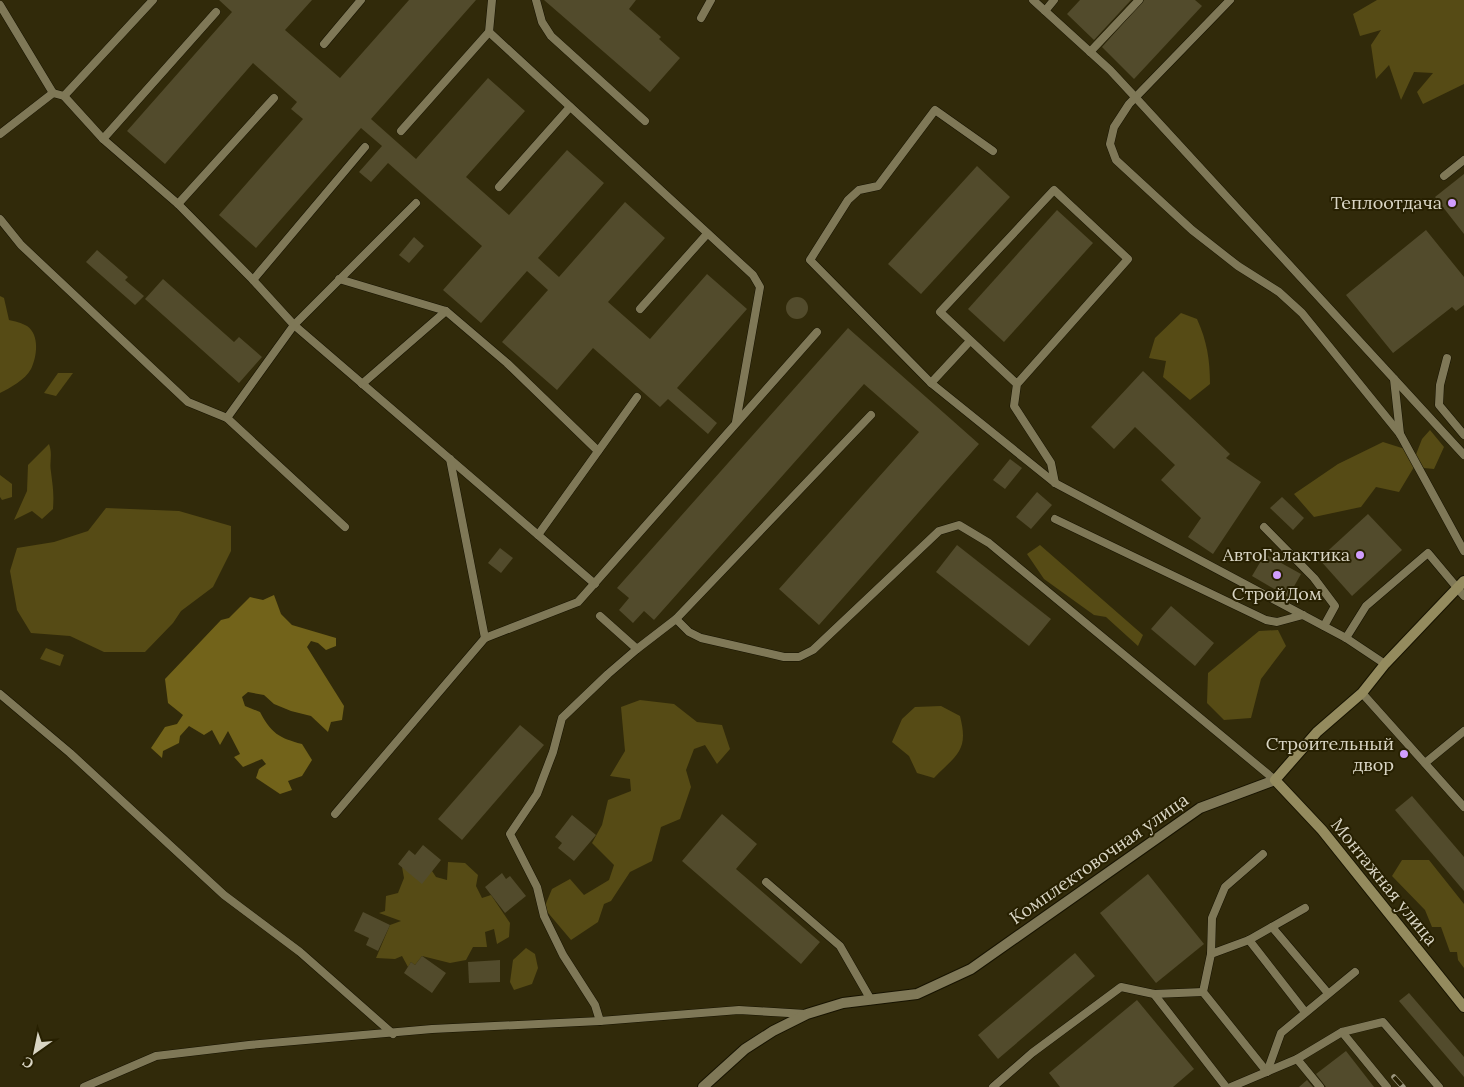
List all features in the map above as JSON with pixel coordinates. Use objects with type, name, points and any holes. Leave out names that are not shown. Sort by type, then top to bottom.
[{"type":"street","name":"Комплектовочная улица","points":[[703,1087],[745,1049],[772,1031],[807,1014],[843,1004],[917,994],[971,969],[1200,808],[1276,780],[1317,732],[1362,693],[1385,664],[1460,584]]},
{"type":"street","name":"Монтажная улица","points":[[1276,780],[1322,830],[1464,1007]]},
{"type":"lane","points":[[64,96],[153,0]]},
{"type":"lane","points":[[324,44],[361,0]]},
{"type":"lane","points":[[401,131],[489,32],[492,0]]},
{"type":"lane","points":[[536,0],[542,22],[551,36],[645,121]]},
{"type":"lane","points":[[701,18],[711,0]]},
{"type":"lane","points":[[1033,0],[1090,52],[1136,98],[1464,455]]},
{"type":"lane","points":[[1045,11],[1054,0]]},
{"type":"lane","points":[[1090,52],[1139,0]]},
{"type":"lane","points":[[1230,0],[1136,98],[1114,127],[1110,144],[1116,160],[1192,230],[1238,266],[1279,292],[1302,313],[1400,434],[1464,551]]},
{"type":"lane","points":[[0,5],[53,93],[64,96],[103,139],[178,204],[253,280],[294,325],[595,584]]},
{"type":"lane","points":[[103,139],[216,12]]},
{"type":"lane","points":[[489,32],[753,275],[760,287],[735,424]]},
{"type":"lane","points":[[0,134],[53,93]]},
{"type":"lane","points":[[178,204],[274,98]]},
{"type":"lane","points":[[499,187],[570,107]]},
{"type":"lane","points":[[993,150],[935,110],[878,186],[859,190],[848,200],[810,260],[931,383],[1055,483],[1346,638],[1385,664]]},
{"type":"lane","points":[[253,280],[365,147]]},
{"type":"lane","points":[[1444,176],[1464,160]]},
{"type":"lane","points":[[1017,384],[940,312],[1054,190],[1128,259],[1017,384],[1014,406],[1051,463],[1055,483]]},
{"type":"lane","points":[[227,418],[294,325],[416,203]]},
{"type":"lane","points":[[0,219],[21,245],[188,402],[227,418],[345,527]]},
{"type":"lane","points":[[640,309],[707,234]]},
{"type":"lane","points":[[339,278],[446,311],[508,363],[598,451]]},
{"type":"lane","points":[[362,384],[446,311]]},
{"type":"lane","points":[[335,814],[485,638],[578,602],[817,332]]},
{"type":"lane","points":[[931,383],[970,341]]},
{"type":"lane","points":[[1447,358],[1440,385],[1439,405],[1464,435]]},
{"type":"lane","points":[[1394,378],[1400,434]]},
{"type":"lane","points":[[538,535],[636,397]]},
{"type":"lane","points":[[600,1021],[595,1005],[563,955],[544,916],[536,886],[510,834],[536,794],[553,752],[562,718],[608,674],[676,619],[871,415]]},
{"type":"lane","points":[[450,459],[485,638]]},
{"type":"lane","points":[[1055,519],[1266,620],[1277,622],[1303,615]]},
{"type":"lane","points":[[676,619],[689,632],[700,638],[784,657],[799,657],[813,650],[939,531],[959,525],[989,544],[1276,780]]},
{"type":"lane","points":[[1264,527],[1314,578],[1335,606],[1324,626]]},
{"type":"lane","points":[[1346,638],[1366,606],[1428,553],[1460,584],[1464,596]]},
{"type":"lane","points":[[600,616],[637,649]]},
{"type":"lane","points":[[1362,693],[1464,807]]},
{"type":"lane","points":[[0,694],[70,754],[224,895],[300,952],[393,1034]]},
{"type":"lane","points":[[1426,763],[1464,731]]},
{"type":"lane","points":[[1203,992],[1211,954],[1212,918],[1225,886],[1263,854]]},
{"type":"lane","points":[[766,882],[840,946],[871,1000]]},
{"type":"lane","points":[[1211,954],[1248,940],[1305,908]]},
{"type":"lane","points":[[1272,926],[1328,992]]},
{"type":"lane","points":[[1248,940],[1305,1012]]},
{"type":"lane","points":[[1267,1072],[1281,1033],[1328,992],[1355,972]]},
{"type":"lane","points":[[993,1087],[1032,1053],[1121,987],[1154,994],[1203,992]]},
{"type":"lane","points":[[1203,992],[1267,1072]]},
{"type":"lane","points":[[1154,994],[1226,1087]]},
{"type":"lane","points":[[84,1087],[156,1056],[249,1045],[393,1034],[432,1029],[600,1021],[739,1010],[807,1014]]},
{"type":"lane","points":[[1232,1087],[1247,1084],[1267,1072],[1297,1059],[1342,1032],[1383,1022],[1439,1087]]},
{"type":"lane","points":[[1342,1032],[1387,1087]]},
{"type":"lane","points":[[1297,1059],[1320,1087]]},
{"type":"shaded area","points":[[1377,0],[1464,0],[1464,84],[1423,104],[1417,92],[1433,73],[1414,72],[1401,100],[1389,65],[1376,79],[1371,45],[1381,30],[1360,36],[1353,14]]},
{"type":"shaded area","points":[[0,296],[4,298],[9,320],[27,326],[34,335],[36,346],[35,358],[31,369],[25,377],[0,393]]},
{"type":"shaded area","points":[[1181,313],[1197,319],[1206,343],[1209,367],[1210,384],[1190,400],[1163,377],[1166,361],[1149,358],[1155,338]]},
{"type":"shaded area","points":[[58,373],[73,373],[56,396],[44,393]]},
{"type":"shaded area","points":[[1430,430],[1444,447],[1434,469],[1414,467],[1399,492],[1376,487],[1361,507],[1314,517],[1294,494],[1338,464],[1383,442],[1405,449],[1415,457],[1422,439]]},
{"type":"shaded area","points":[[49,444],[51,452],[53,509],[42,519],[32,511],[14,520],[27,491],[28,465]]},
{"type":"shaded area","points":[[0,475],[12,484],[12,497],[2,500],[0,497]]},
{"type":"shaded area","points":[[106,508],[179,511],[231,526],[231,551],[213,587],[181,611],[173,623],[145,652],[104,652],[70,636],[31,633],[17,610],[10,571],[17,548],[54,542],[88,531]]},
{"type":"shaded area","points":[[1040,545],[1143,635],[1138,646],[1106,617],[1094,615],[1044,579],[1027,554]]},
{"type":"shaded area","points":[[274,595],[281,614],[292,625],[336,638],[336,646],[326,650],[318,643],[311,641],[307,647],[344,706],[342,720],[331,722],[328,732],[311,716],[274,704],[264,695],[248,692],[242,697],[245,706],[260,712],[276,734],[302,744],[312,760],[302,776],[288,781],[292,790],[280,794],[256,778],[259,769],[266,764],[262,759],[243,767],[234,757],[240,754],[228,731],[220,745],[212,730],[204,735],[189,726],[180,736],[179,743],[163,751],[162,758],[151,748],[165,727],[177,724],[183,715],[168,703],[165,679],[221,620],[229,618],[250,597],[263,600]]},
{"type":"shaded area","points":[[1278,630],[1286,646],[1261,679],[1251,718],[1224,720],[1207,703],[1208,673],[1259,631]]},
{"type":"shaded area","points":[[46,648],[64,655],[60,666],[40,659]]},
{"type":"shaded area","points":[[640,700],[674,704],[697,722],[722,725],[730,749],[717,764],[705,745],[694,749],[686,770],[691,787],[680,819],[661,827],[652,861],[630,872],[611,901],[604,904],[598,922],[571,940],[544,908],[552,889],[570,879],[584,895],[609,880],[614,865],[592,843],[602,825],[608,800],[631,791],[630,779],[610,776],[625,751],[621,707]]},
{"type":"shaded area","points":[[941,706],[960,716],[963,737],[962,745],[955,757],[934,778],[917,773],[909,756],[892,742],[902,719],[915,707]]},
{"type":"shaded area","points":[[1402,860],[1429,860],[1464,904],[1464,968],[1458,960],[1457,952],[1450,952],[1441,927],[1432,927],[1425,910],[1392,876]]},
{"type":"shaded area","points":[[448,862],[465,863],[478,875],[476,886],[482,898],[491,895],[510,923],[509,937],[497,944],[494,929],[485,932],[487,947],[473,947],[466,960],[450,963],[422,956],[415,965],[411,962],[408,967],[402,956],[395,959],[376,958],[390,925],[401,921],[379,913],[385,911],[386,896],[398,893],[404,878],[402,867],[432,871],[436,877],[447,880]]},
{"type":"shaded area","points":[[526,948],[535,954],[538,968],[532,984],[514,990],[510,982],[513,960]]},
{"type":"building","points":[[219,0],[312,0],[285,30],[340,78],[409,0],[476,0],[371,119],[416,159],[488,78],[525,111],[466,177],[509,215],[567,150],[604,183],[538,258],[559,277],[625,202],[665,238],[608,302],[650,339],[707,274],[747,309],[677,388],[717,423],[708,434],[668,399],[660,407],[593,348],[557,390],[502,342],[548,290],[527,271],[481,323],[443,290],[482,246],[388,163],[371,182],[359,172],[382,146],[361,128],[256,248],[219,215],[303,119],[291,109],[297,102],[253,63],[165,164],[127,131],[232,12]]},
{"type":"building","points":[[544,0],[636,0],[629,9],[661,37],[659,39],[680,58],[650,92]]},
{"type":"building","points":[[1080,0],[1131,0],[1094,40],[1067,14]]},
{"type":"building","points":[[1144,0],[1195,0],[1202,6],[1134,79],[1102,47]]},
{"type":"building","points":[[977,166],[1010,197],[921,294],[888,264]]},
{"type":"building","name":"Теплоотдача","points":[[1464,174],[1464,234],[1435,197]]},
{"type":"building","points":[[1057,210],[1093,243],[1004,342],[968,309]]},
{"type":"building","points":[[1426,230],[1464,277],[1464,305],[1456,311],[1452,307],[1393,353],[1346,295]]},
{"type":"building","points":[[414,237],[424,246],[409,263],[399,255]]},
{"type":"building","points":[[97,250],[128,277],[125,280],[144,296],[135,305],[86,262]]},
{"type":"building","points":[[163,279],[234,342],[239,337],[262,357],[239,383],[145,299]]},
{"type":"building","points":[[797,297],[805,300],[808,308],[805,316],[797,319],[789,316],[786,308],[789,300]]},
{"type":"building","points":[[848,328],[979,444],[819,625],[779,589],[919,432],[864,384],[654,620],[644,611],[633,623],[619,610],[629,598],[617,588]]},
{"type":"building","points":[[1143,371],[1230,454],[1226,458],[1261,482],[1213,554],[1188,537],[1201,518],[1161,480],[1175,465],[1135,427],[1114,449],[1091,427]]},
{"type":"building","points":[[1010,459],[1022,468],[1005,489],[993,480]]},
{"type":"building","points":[[1037,492],[1052,505],[1031,529],[1016,517]]},
{"type":"building","points":[[1282,497],[1304,518],[1293,530],[1270,508]]},
{"type":"building","name":"АвтоГалактика","points":[[1368,514],[1402,550],[1352,596],[1319,559]]},
{"type":"building","points":[[957,545],[1051,619],[1029,646],[936,572]]},
{"type":"building","points":[[500,548],[513,558],[501,573],[488,563]]},
{"type":"building","name":"СтройДом","points":[[1265,554],[1301,574],[1288,597],[1252,576]]},
{"type":"building","points":[[1171,606],[1214,643],[1195,666],[1151,629]]},
{"type":"building","points":[[520,725],[544,745],[462,840],[438,819]]},
{"type":"building","points":[[1412,796],[1464,857],[1464,891],[1395,810]]},
{"type":"building","points":[[722,814],[757,844],[736,869],[820,942],[801,964],[682,861]]},
{"type":"building","points":[[572,815],[596,835],[574,861],[558,848],[562,843],[555,837]]},
{"type":"building","points":[[423,845],[441,860],[422,884],[398,864],[409,850],[415,855]]},
{"type":"building","points":[[502,873],[506,879],[510,876],[526,896],[505,913],[485,887]]},
{"type":"building","points":[[1148,874],[1204,944],[1156,983],[1100,913]]},
{"type":"building","points":[[363,912],[390,925],[378,951],[366,945],[369,938],[354,931]]},
{"type":"building","points":[[1075,953],[1095,976],[998,1059],[978,1035]]},
{"type":"building","points":[[422,956],[446,973],[432,993],[404,973],[411,962],[415,965]]},
{"type":"building","points":[[500,960],[500,982],[469,983],[468,962]]},
{"type":"building","points":[[1409,993],[1464,1057],[1464,1077],[1399,1001]]},
{"type":"building","points":[[1137,1000],[1194,1069],[1173,1087],[1060,1087],[1049,1073]]},
{"type":"building","points":[[1346,1051],[1374,1087],[1326,1087],[1316,1074]]},
{"type":"building","points":[[1307,1080],[1313,1087],[1299,1087]]},
{"type":"railway","points":[[1394,1077],[1403,1087]]},
{"type":"place","name":"Теплоотдача","points":[[1452,203]]},
{"type":"place","name":"АвтоГалактика","points":[[1360,555]]},
{"type":"place","name":"СтройДом","points":[[1277,575]]},
{"type":"place","name":"Строительный двор","points":[[1404,754]]}]
